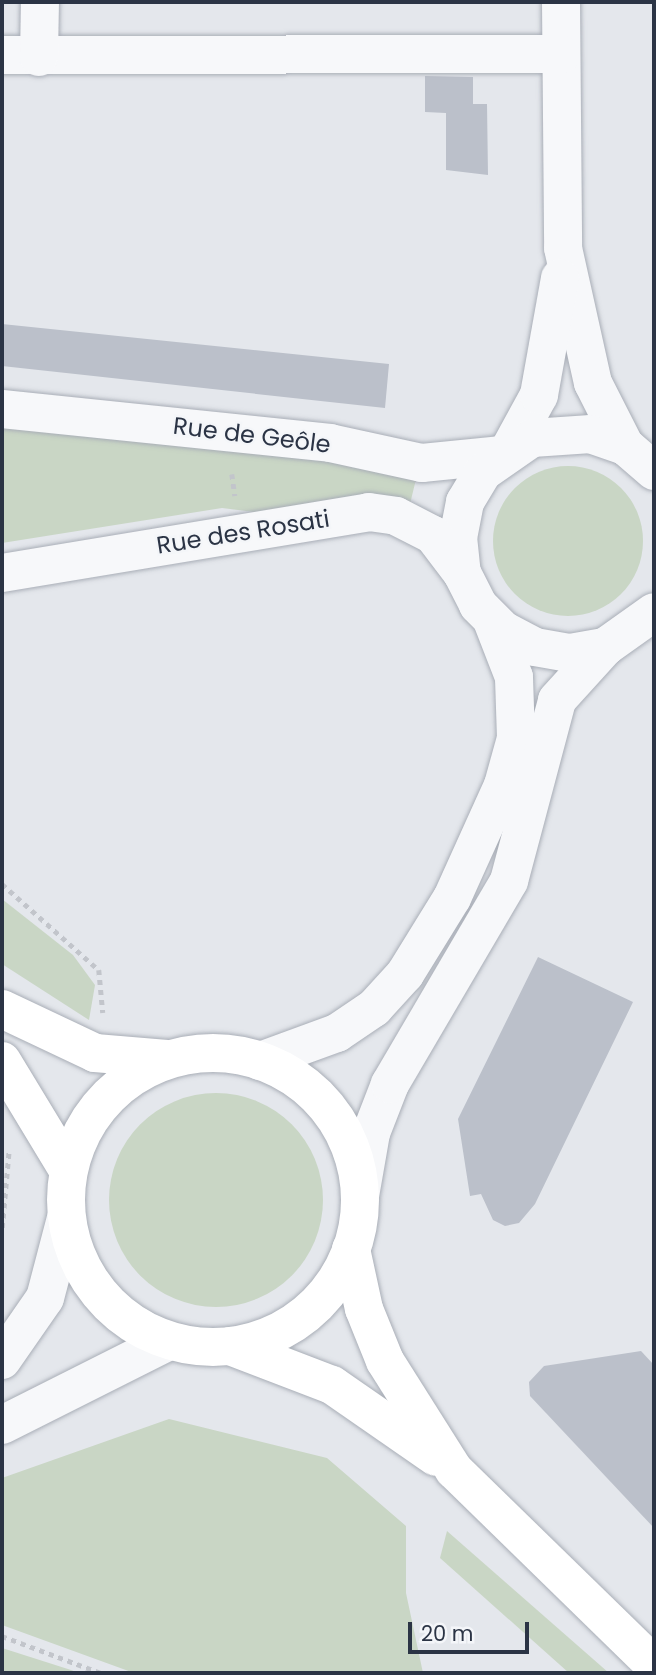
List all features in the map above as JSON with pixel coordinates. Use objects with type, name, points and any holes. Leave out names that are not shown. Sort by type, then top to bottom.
[{"type":"main road","points":[[2,1009],[95,1053],[172,1059],[216,1053],[260,1061],[302,1083],[328,1108],[351,1149],[360,1196],[351,1250],[364,1309],[385,1361],[454,1470]]},
{"type":"main road","points":[[172,1059],[109,1095],[80,1135],[68,1170],[66,1218],[95,1289],[122,1317],[169,1341],[230,1346],[332,1385],[454,1470],[567,1587],[654,1665]]},
{"type":"main road","points":[[2,1062],[68,1170]]},
{"type":"main road","points":[[230,1346],[278,1332],[310,1311],[351,1250]]},
{"type":"street","points":[[40,2],[20,56],[561,54]]},
{"type":"street","points":[[462,573],[458,537],[465,502],[506,452],[545,375],[563,248],[561,2]]},
{"type":"street","points":[[563,248],[593,383],[642,457]]},
{"type":"street","name":"Rue de Geôle","points":[[2,409],[229,430],[422,463],[506,452],[568,432],[642,457]]},
{"type":"street","name":"Rue des Rosati","points":[[2,573],[246,530],[381,512],[433,535],[462,573],[493,623],[514,677],[516,738],[496,803],[452,898],[405,974],[374,1008],[337,1033],[260,1061]]},
{"type":"street","points":[[360,1196],[371,1133],[390,1084],[509,881],[557,699],[611,644],[654,612]]},
{"type":"street","points":[[493,623],[546,650],[611,644],[654,652]]},
{"type":"street","points":[[2,1360],[45,1298],[66,1218]]},
{"type":"street","points":[[2,1425],[169,1341]]},
{"type":"path","points":[[229,430],[232,485],[246,530]]},
{"type":"path","points":[[2,1228],[10,1135]]},
{"type":"path","points":[[2,1636],[101,1673]]},
{"type":"green space","points":[[2,424],[418,471],[410,504],[286,516],[222,508],[2,543]]},
{"type":"green space","points":[[568,466],[597,471],[621,488],[638,512],[643,541],[638,570],[621,594],[597,611],[568,616],[539,611],[515,594],[498,570],[493,541],[498,512],[515,488],[539,471]]},
{"type":"green space","points":[[2,899],[73,955],[95,985],[89,1020],[2,964]]},
{"type":"green space","points":[[216,1093],[257,1101],[292,1124],[315,1159],[323,1200],[315,1241],[292,1276],[257,1299],[216,1307],[175,1299],[140,1276],[117,1241],[109,1200],[117,1159],[140,1124],[175,1101]]},
{"type":"green space","points":[[169,1419],[327,1458],[406,1526],[406,1593],[423,1673],[134,1673],[2,1625],[2,1478]]},
{"type":"green space","points":[[447,1531],[609,1673],[569,1673],[440,1558]]},
{"type":"green space","points":[[2,1648],[71,1670],[79,1673],[2,1673]]},
{"type":"building","points":[[425,76],[473,77],[473,104],[487,104],[488,175],[446,170],[446,113],[425,112]]},
{"type":"building","points":[[2,324],[389,364],[385,408],[2,366]]},
{"type":"building","points":[[538,957],[633,1002],[535,1204],[519,1223],[505,1226],[493,1220],[481,1194],[470,1196],[458,1119]]},
{"type":"building","points":[[641,1351],[654,1365],[654,1528],[530,1396],[529,1382],[544,1366]]}]
